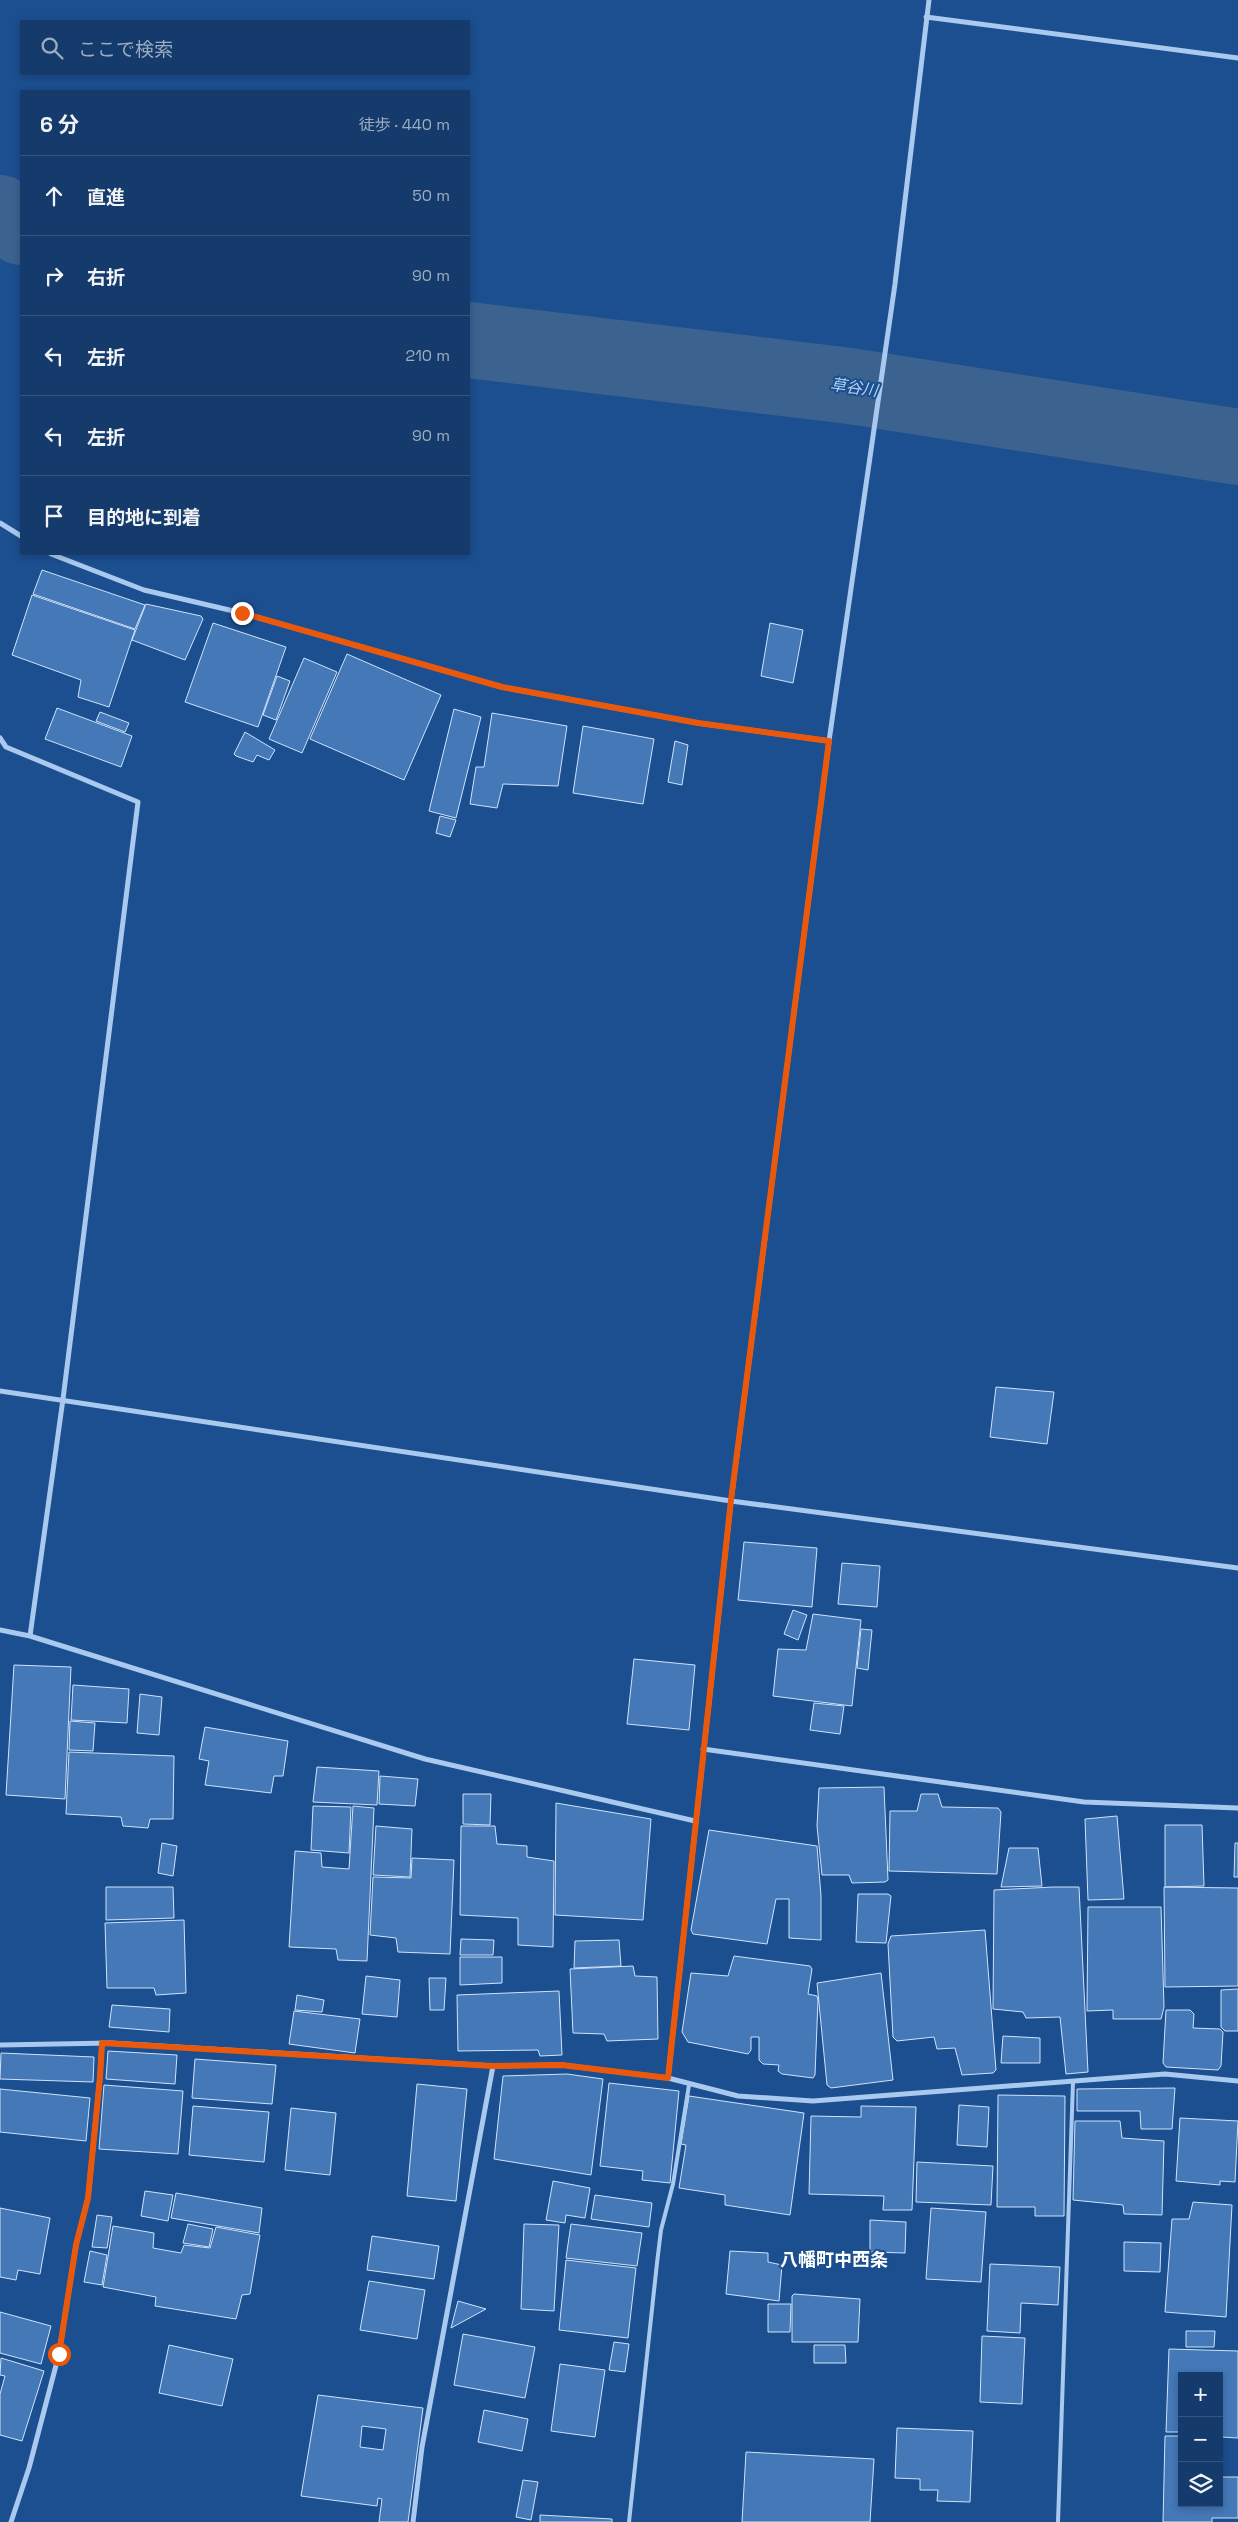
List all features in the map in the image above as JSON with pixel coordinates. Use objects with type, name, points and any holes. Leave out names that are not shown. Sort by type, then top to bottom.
[{"type":"street","points":[[668,2078],[731,1500],[829,741],[895,284],[929,0]]},
{"type":"street","points":[[926,17],[1238,58]]},
{"type":"street","points":[[0,522],[20,535]]},
{"type":"street","points":[[54,555],[144,590],[269,621],[502,687],[698,723],[829,741]]},
{"type":"street","points":[[0,738],[6,747],[138,802],[63,1399],[30,1636]]},
{"type":"street","points":[[0,1391],[731,1500],[1238,1568]]},
{"type":"street","points":[[0,1630],[30,1636],[425,1759],[695,1822]]},
{"type":"street","points":[[703,1749],[1084,1802],[1238,1808]]},
{"type":"street","points":[[0,2045],[102,2043],[493,2066],[562,2065],[668,2078],[689,2085],[738,2096],[813,2101],[1165,2074],[1238,2081]]},
{"type":"street","points":[[11,2522],[29,2468],[59,2354],[76,2245],[88,2198],[102,2043]]},
{"type":"street","points":[[413,2522],[422,2447],[493,2066]]},
{"type":"lane","points":[[1058,2522],[1073,2082]]},
{"type":"lane","points":[[629,2522],[659,2247],[673,2184],[689,2085]]},
{"type":"building","points":[[42,570],[145,605],[135,629],[33,594]]},
{"type":"building","points":[[32,595],[135,630],[109,707],[78,697],[81,680],[12,655]]},
{"type":"building","points":[[146,604],[201,616],[203,619],[185,660],[132,640]]},
{"type":"building","points":[[213,623],[286,647],[258,727],[185,702]]},
{"type":"building","points":[[770,623],[803,630],[793,683],[761,676]]},
{"type":"building","points":[[347,654],[441,695],[404,780],[310,739]]},
{"type":"building","points":[[304,658],[337,672],[302,753],[269,739]]},
{"type":"building","points":[[277,676],[290,681],[276,720],[263,715]]},
{"type":"building","points":[[57,708],[132,736],[121,767],[45,739]]},
{"type":"building","points":[[454,709],[481,717],[456,818],[429,811]]},
{"type":"building","points":[[100,712],[129,723],[125,732],[96,721]]},
{"type":"building","points":[[492,713],[567,726],[558,786],[503,784],[497,808],[470,804],[476,767],[484,767]]},
{"type":"building","points":[[583,726],[654,739],[643,804],[573,793]]},
{"type":"building","points":[[245,732],[275,750],[269,760],[257,755],[253,762],[234,754]]},
{"type":"building","points":[[675,741],[688,745],[682,785],[668,782]]},
{"type":"building","points":[[440,816],[456,820],[450,837],[436,833]]},
{"type":"building","points":[[996,1387],[1054,1392],[1047,1444],[990,1437]]},
{"type":"building","points":[[744,1542],[817,1548],[812,1607],[738,1600]]},
{"type":"building","points":[[842,1563],[880,1566],[877,1607],[838,1604]]},
{"type":"building","points":[[793,1610],[807,1615],[798,1640],[784,1634]]},
{"type":"building","points":[[813,1614],[861,1620],[852,1706],[773,1696],[778,1649],[806,1650]]},
{"type":"building","points":[[861,1629],[872,1630],[868,1670],[857,1668]]},
{"type":"building","points":[[634,1659],[695,1665],[689,1730],[627,1724]]},
{"type":"building","points":[[14,1665],[71,1667],[65,1799],[6,1795]]},
{"type":"building","points":[[73,1685],[129,1689],[127,1723],[71,1720]]},
{"type":"building","points":[[140,1694],[162,1697],[159,1735],[137,1733]]},
{"type":"building","points":[[814,1703],[844,1706],[840,1734],[810,1730]]},
{"type":"building","points":[[70,1721],[95,1723],[93,1751],[69,1750]]},
{"type":"building","points":[[205,1727],[288,1741],[283,1776],[274,1776],[271,1793],[205,1785],[209,1761],[199,1759]]},
{"type":"building","points":[[69,1752],[174,1756],[173,1819],[150,1819],[148,1828],[123,1826],[121,1817],[66,1814]]},
{"type":"building","points":[[317,1767],[379,1771],[377,1805],[313,1802]]},
{"type":"building","points":[[380,1776],[418,1779],[415,1806],[379,1804]]},
{"type":"building","points":[[884,1787],[888,1880],[885,1882],[852,1883],[849,1875],[822,1875],[817,1826],[819,1788]]},
{"type":"building","points":[[463,1794],[491,1794],[490,1825],[463,1824]]},
{"type":"building","points":[[921,1794],[938,1794],[942,1807],[998,1808],[1001,1812],[997,1874],[889,1871],[890,1811],[917,1811]]},
{"type":"building","points":[[556,1803],[651,1819],[643,1920],[555,1915]]},
{"type":"building","points":[[313,1806],[351,1807],[349,1853],[311,1850]]},
{"type":"building","points":[[353,1806],[374,1808],[367,1961],[338,1960],[336,1949],[289,1947],[295,1851],[321,1853],[322,1867],[349,1869]]},
{"type":"building","points":[[1117,1816],[1124,1899],[1088,1900],[1085,1819]]},
{"type":"building","points":[[1165,1825],[1202,1825],[1204,1886],[1165,1887]]},
{"type":"building","points":[[376,1826],[412,1829],[410,1877],[373,1875]]},
{"type":"building","points":[[461,1826],[495,1826],[497,1844],[527,1846],[527,1857],[554,1861],[553,1947],[518,1945],[518,1918],[460,1915]]},
{"type":"building","points":[[709,1830],[817,1846],[821,1896],[821,1940],[789,1938],[789,1899],[776,1899],[767,1944],[693,1934],[691,1930]]},
{"type":"building","points":[[162,1843],[177,1846],[173,1876],[158,1873]]},
{"type":"building","points":[[1235,1843],[1238,1843],[1238,1877],[1234,1877]]},
{"type":"building","points":[[1009,1848],[1038,1848],[1042,1886],[1001,1887]]},
{"type":"building","points":[[412,1858],[454,1860],[450,1954],[398,1952],[396,1938],[370,1935],[373,1877],[411,1878]]},
{"type":"building","points":[[106,1887],[173,1887],[174,1918],[106,1920]]},
{"type":"building","points":[[1079,1887],[1088,2072],[1066,2074],[1060,2017],[1026,2018],[1023,2012],[993,2009],[994,1890]]},
{"type":"building","points":[[1164,1887],[1238,1888],[1238,1986],[1165,1987]]},
{"type":"building","points":[[858,1894],[888,1894],[891,1896],[886,1943],[856,1942]]},
{"type":"building","points":[[1088,1907],[1161,1907],[1164,2007],[1161,2019],[1113,2019],[1113,2010],[1087,2011]]},
{"type":"building","points":[[184,1920],[186,1993],[156,1995],[154,1988],[107,1988],[105,1923]]},
{"type":"building","points":[[985,1930],[996,2070],[993,2073],[962,2075],[955,2048],[937,2049],[934,2037],[897,2041],[893,2037],[888,1944],[891,1936]]},
{"type":"building","points":[[461,1939],[494,1940],[493,1955],[460,1955]]},
{"type":"building","points":[[619,1940],[621,1966],[574,1968],[575,1941]]},
{"type":"building","points":[[734,1956],[810,1966],[812,1969],[808,1994],[817,1996],[818,2000],[815,2075],[813,2078],[782,2074],[778,2071],[779,2065],[763,2064],[759,2060],[759,2037],[751,2037],[751,2050],[748,2054],[688,2042],[682,2032],[691,1973],[728,1976]]},
{"type":"building","points":[[460,1957],[502,1957],[502,1983],[460,1985]]},
{"type":"building","points":[[633,1966],[635,1976],[657,1977],[658,2039],[607,2041],[604,2034],[573,2033],[570,1969]]},
{"type":"building","points":[[881,1973],[893,2080],[831,2088],[827,2085],[817,1983]]},
{"type":"building","points":[[366,1976],[400,1980],[397,2017],[362,2014]]},
{"type":"building","points":[[429,1978],[446,1978],[444,2010],[430,2010]]},
{"type":"building","points":[[1238,1989],[1238,2031],[1225,2031],[1221,2027],[1221,1990]]},
{"type":"building","points":[[559,1991],[562,2055],[540,2056],[538,2050],[458,2051],[457,1995]]},
{"type":"building","points":[[297,1995],[324,2000],[322,2012],[295,2010]]},
{"type":"building","points":[[112,2005],[170,2009],[169,2032],[109,2027]]},
{"type":"building","points":[[1166,2010],[1190,2010],[1194,2014],[1193,2028],[1220,2029],[1223,2032],[1221,2066],[1218,2070],[1166,2067],[1163,2063]]},
{"type":"building","points":[[294,2011],[360,2019],[355,2053],[289,2044]]},
{"type":"building","points":[[1003,2036],[1040,2038],[1040,2063],[1001,2063]]},
{"type":"building","points":[[108,2051],[177,2055],[175,2084],[106,2079]]},
{"type":"building","points":[[1,2053],[94,2057],[93,2082],[0,2079]]},
{"type":"building","points":[[195,2059],[276,2065],[272,2104],[192,2098]]},
{"type":"building","points":[[567,2074],[603,2079],[591,2175],[494,2159],[503,2076]]},
{"type":"building","points":[[609,2083],[679,2091],[670,2183],[642,2180],[643,2171],[600,2166]]},
{"type":"building","points":[[417,2084],[467,2089],[456,2201],[407,2196]]},
{"type":"building","points":[[104,2085],[183,2091],[178,2154],[99,2149]]},
{"type":"building","points":[[1175,2088],[1172,2129],[1141,2129],[1140,2111],[1077,2111],[1077,2089]]},
{"type":"building","points":[[0,2089],[90,2098],[86,2141],[0,2132]]},
{"type":"building","points":[[998,2095],[1065,2096],[1064,2216],[1035,2216],[1035,2207],[997,2207]]},
{"type":"building","points":[[689,2096],[804,2113],[790,2215],[725,2205],[725,2195],[679,2188],[686,2145],[681,2144]]},
{"type":"building","points":[[959,2105],[989,2107],[987,2147],[957,2145]]},
{"type":"building","points":[[193,2106],[269,2112],[264,2162],[189,2155]]},
{"type":"building","points":[[861,2106],[916,2107],[912,2210],[883,2210],[884,2196],[809,2194],[811,2116],[861,2117]]},
{"type":"building","points":[[291,2108],[336,2113],[330,2175],[285,2170]]},
{"type":"building","points":[[1180,2118],[1238,2121],[1235,2182],[1220,2181],[1220,2185],[1176,2181]]},
{"type":"building","points":[[1075,2121],[1120,2121],[1122,2138],[1164,2141],[1162,2215],[1124,2214],[1123,2205],[1073,2200]]},
{"type":"building","points":[[917,2162],[993,2166],[991,2205],[916,2202]]},
{"type":"building","points":[[553,2181],[590,2188],[585,2218],[566,2215],[565,2223],[546,2220]]},
{"type":"building","points":[[145,2191],[173,2195],[168,2221],[141,2216]]},
{"type":"building","points":[[176,2193],[262,2208],[259,2233],[171,2218]]},
{"type":"building","points":[[595,2195],[652,2203],[649,2227],[591,2219]]},
{"type":"building","points":[[1193,2202],[1232,2205],[1226,2317],[1165,2312],[1172,2219],[1189,2219]]},
{"type":"building","points":[[0,2208],[50,2218],[40,2274],[18,2270],[16,2280],[0,2277]]},
{"type":"building","points":[[931,2208],[986,2212],[981,2282],[926,2279]]},
{"type":"building","points":[[97,2215],[112,2217],[107,2248],[92,2247]]},
{"type":"building","points":[[870,2220],[906,2222],[905,2253],[870,2252]]},
{"type":"building","points":[[188,2224],[213,2229],[209,2247],[183,2243]]},
{"type":"building","points":[[524,2224],[559,2225],[554,2311],[521,2309]]},
{"type":"building","points":[[571,2224],[642,2233],[637,2266],[566,2258]]},
{"type":"building","points":[[113,2226],[154,2233],[153,2248],[181,2253],[184,2245],[210,2248],[216,2227],[260,2235],[250,2294],[242,2295],[236,2319],[155,2306],[156,2297],[103,2287]]},
{"type":"building","points":[[372,2236],[439,2246],[434,2279],[367,2270]]},
{"type":"building","points":[[1124,2242],[1161,2243],[1160,2272],[1124,2271]]},
{"type":"building","points":[[90,2251],[107,2255],[102,2285],[84,2282]]},
{"type":"building","points":[[730,2251],[768,2253],[768,2262],[782,2265],[779,2301],[726,2294]]},
{"type":"building","points":[[566,2260],[636,2268],[628,2338],[559,2330]]},
{"type":"building","points":[[990,2264],[1060,2267],[1058,2305],[1021,2303],[1020,2333],[987,2331]]},
{"type":"building","points":[[369,2281],[425,2290],[417,2339],[360,2330]]},
{"type":"building","points":[[794,2294],[860,2299],[858,2342],[792,2342],[792,2296]]},
{"type":"building","points":[[458,2301],[486,2309],[451,2328]]},
{"type":"building","points":[[768,2304],[791,2304],[790,2332],[768,2332]]},
{"type":"building","points":[[0,2312],[51,2326],[41,2364],[0,2353]]},
{"type":"building","points":[[1186,2331],[1215,2331],[1214,2347],[1186,2347]]},
{"type":"building","points":[[463,2334],[535,2347],[525,2398],[454,2385]]},
{"type":"building","points":[[982,2336],[1025,2338],[1022,2404],[980,2402]]},
{"type":"building","points":[[614,2342],[629,2344],[625,2372],[609,2370]]},
{"type":"building","points":[[169,2345],[233,2359],[222,2406],[159,2393]]},
{"type":"building","points":[[814,2345],[845,2345],[846,2363],[814,2363]]},
{"type":"building","points":[[1169,2349],[1238,2351],[1238,2438],[1223,2437],[1223,2372],[1178,2372],[1178,2432],[1166,2432]]},
{"type":"building","points":[[1,2358],[44,2371],[22,2441],[0,2435],[0,2394],[5,2376],[0,2375]]},
{"type":"building","points":[[560,2364],[605,2370],[595,2437],[551,2431]]},
{"type":"building","points":[[318,2395],[423,2408],[408,2522],[379,2522],[382,2499],[378,2498],[377,2506],[301,2496]],"holes":[[[362,2426],[386,2429],[383,2450],[360,2447]]]},
{"type":"building","points":[[484,2410],[528,2419],[522,2451],[478,2442]]},
{"type":"building","points":[[897,2428],[973,2431],[970,2502],[937,2501],[938,2490],[920,2490],[920,2479],[895,2478]]},
{"type":"building","points":[[1165,2436],[1178,2436],[1178,2507],[1223,2507],[1223,2477],[1238,2477],[1238,2518],[1212,2518],[1212,2522],[1163,2522]]},
{"type":"building","points":[[746,2452],[874,2459],[870,2522],[742,2522]]},
{"type":"building","points":[[523,2480],[538,2482],[531,2520],[516,2517]]},
{"type":"building","points":[[540,2515],[612,2519],[612,2522],[540,2522]]},
{"type":"waterway","name":"草谷川","points":[[0,213],[20,226]]},
{"type":"waterway","name":"草谷川","points":[[470,340],[850,386],[1238,447]]},
{"type":"district","name":"八幡町中西条","points":[[834,2260]]},
{"type":"route","points":[[59,2354],[76,2245],[88,2198],[102,2043],[493,2066],[562,2065],[668,2078],[731,1500],[829,741],[698,723],[502,687],[242,613]]}]
